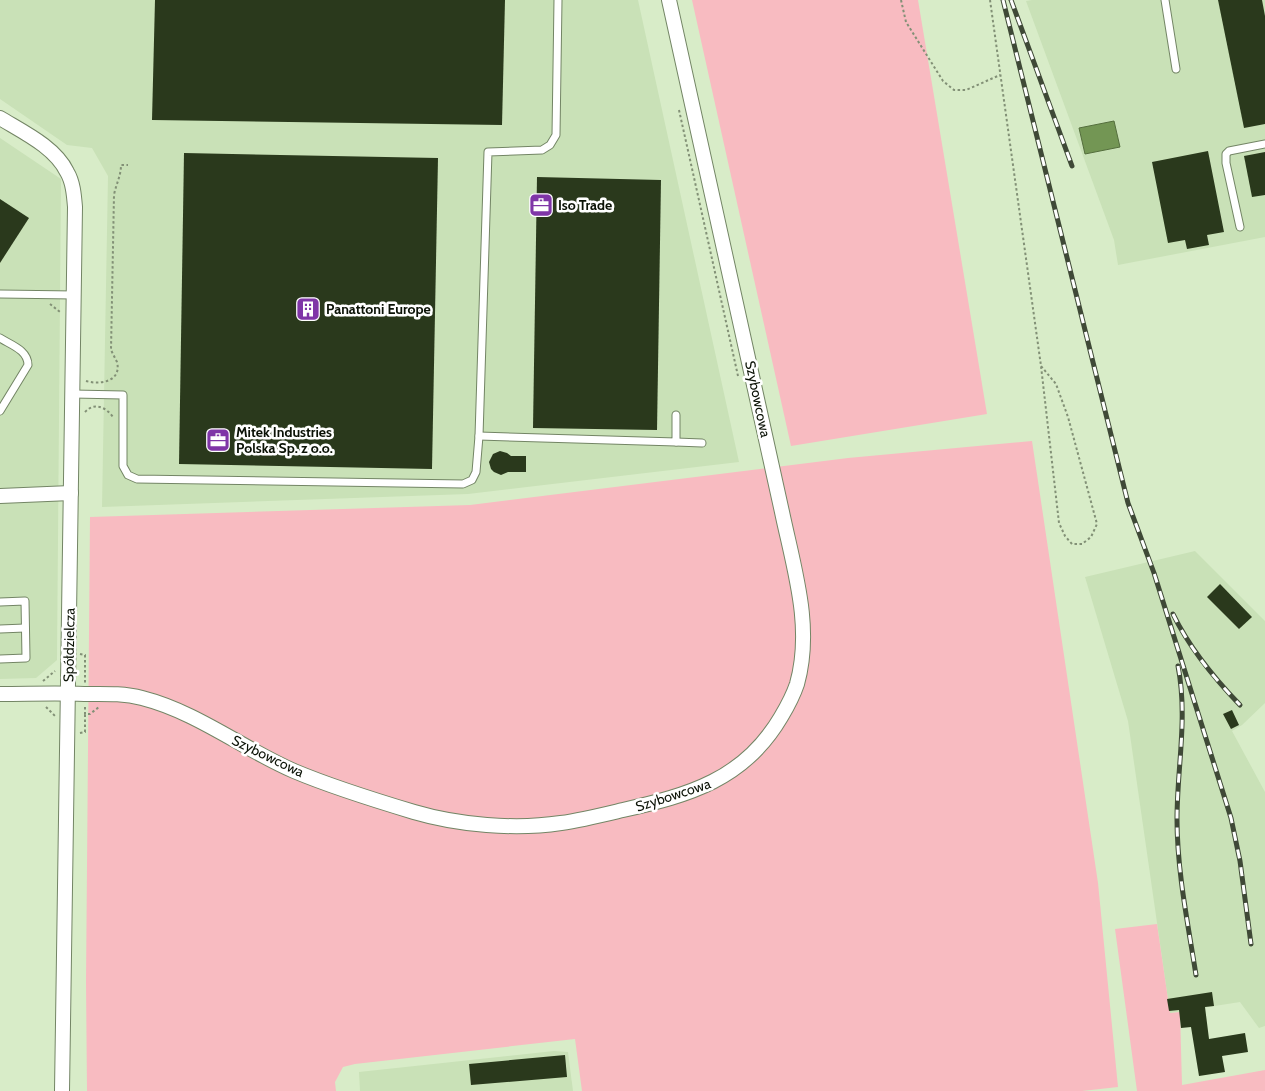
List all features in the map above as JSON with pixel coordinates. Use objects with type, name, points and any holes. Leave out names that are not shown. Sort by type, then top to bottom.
[{"type":"street","name":"Szybowcowa","points":[[0,694],[68,692],[125,695],[155,701],[294,771],[318,780],[416,812],[445,819],[495,825],[531,826],[560,824],[675,797],[698,790],[733,770],[750,757],[765,741],[789,704],[796,686],[804,642],[803,626],[798,589],[784,522],[669,0]]},
{"type":"street","name":"Spółdzielcza","points":[[0,118],[43,146],[59,159],[68,174],[74,199],[73,394],[62,1091]]},
{"type":"street","points":[[0,496],[71,493]]},
{"type":"lane","points":[[73,394],[123,395],[123,466],[128,475],[137,479],[463,484],[472,480],[476,472],[479,436],[488,152],[542,150],[550,145],[556,135],[558,0]]},
{"type":"lane","points":[[1165,0],[1176,68]]},
{"type":"lane","points":[[1240,227],[1226,163],[1226,154],[1229,150],[1265,144]]},
{"type":"lane","points":[[0,294],[74,295]]},
{"type":"lane","points":[[0,338],[23,352],[28,358],[28,365],[0,411]]},
{"type":"lane","points":[[676,416],[676,442]]},
{"type":"lane","points":[[479,436],[702,443]]},
{"type":"lane","points":[[0,602],[25,601],[26,658],[0,659]]},
{"type":"lane","points":[[0,629],[25,628]]},
{"type":"path","points":[[902,0],[906,22],[943,81],[954,90],[966,90],[1000,75]]},
{"type":"path","points":[[990,0],[1041,366],[1059,524],[1065,536],[1072,544],[1082,544],[1091,537],[1098,524],[1068,417],[1056,384],[1041,366]]},
{"type":"path","points":[[679,108],[735,368],[741,382]]},
{"type":"path","points":[[83,377],[85,381],[107,382],[114,378],[117,371],[117,362],[112,350],[114,195],[115,187],[121,176],[121,165],[128,165]]},
{"type":"path","points":[[45,303],[56,308],[61,313]]},
{"type":"path","points":[[68,654],[85,655],[85,714],[90,714],[101,706]]},
{"type":"path","points":[[86,676],[90,679]]},
{"type":"shaded area","points":[[0,0],[638,0],[739,462],[468,494],[102,507],[108,176],[92,148],[67,145],[0,99]]},
{"type":"shaded area","points":[[692,0],[918,0],[987,414],[791,446]]},
{"type":"shaded area","points":[[1265,0],[1265,237],[1118,265],[1114,240],[1026,1]]},
{"type":"shaded area","points":[[1114,121],[1120,147],[1085,154],[1079,128]]},
{"type":"shaded area","points":[[0,138],[61,179],[57,660],[36,678],[0,679]]},
{"type":"shaded area","points":[[1032,441],[1098,883],[1118,1087],[1082,1091],[582,1091],[575,1039],[355,1064],[343,1067],[335,1082],[336,1091],[87,1091],[86,982],[90,517],[470,505],[848,458]]},
{"type":"shaded area","points":[[1195,551],[1265,621],[1265,703],[1242,725],[1232,731],[1265,792],[1265,1026],[1259,1028],[1240,1002],[1170,1013],[1128,721],[1085,577]]},
{"type":"shaded area","points":[[1157,924],[1170,1013],[1180,1012],[1182,1085],[1265,1070],[1265,1091],[1137,1091],[1115,929]]},
{"type":"shaded area","points":[[554,1051],[568,1052],[573,1091],[360,1091],[359,1072]]},
{"type":"building","points":[[155,0],[505,0],[502,125],[152,120]]},
{"type":"building","points":[[1218,0],[1262,0],[1265,16],[1265,124],[1244,128]]},
{"type":"building","points":[[1208,151],[1224,232],[1207,235],[1209,245],[1187,249],[1185,240],[1168,243],[1152,162]]},
{"type":"building","points":[[1265,152],[1265,195],[1252,197],[1244,156]]},
{"type":"building","name":"Panattoni Europe","points":[[184,153],[438,158],[432,469],[179,464]]},
{"type":"building","points":[[537,177],[661,180],[657,430],[533,428]]},
{"type":"building","points":[[0,199],[29,218],[0,263]]},
{"type":"building","points":[[500,451],[511,456],[526,456],[526,472],[508,472],[501,475],[494,472],[489,462],[493,454]]},
{"type":"building","points":[[1220,584],[1252,617],[1239,629],[1207,597]]},
{"type":"building","points":[[1232,710],[1239,725],[1231,729],[1223,714]]},
{"type":"building","points":[[1212,992],[1214,1006],[1205,1007],[1209,1039],[1245,1033],[1248,1052],[1222,1056],[1225,1072],[1199,1076],[1191,1027],[1181,1028],[1179,1010],[1169,1011],[1167,999]]},
{"type":"building","points":[[565,1055],[567,1077],[471,1085],[469,1064]]},
{"type":"railway","points":[[1003,0],[1128,503],[1154,573],[1231,818],[1240,861],[1251,944]]},
{"type":"railway","points":[[1011,0],[1072,166]]},
{"type":"railway","points":[[1173,614],[1203,662],[1240,705]]},
{"type":"railway","points":[[1178,666],[1181,685],[1182,723],[1177,800],[1177,839],[1196,975]]},
{"type":"place","name":"Iso Trade","points":[[541,205]]},
{"type":"place","name":"Panattoni Europe","points":[[308,309]]},
{"type":"place","name":"Mitek Industries Polska Sp. z o.o.","points":[[218,440]]}]
